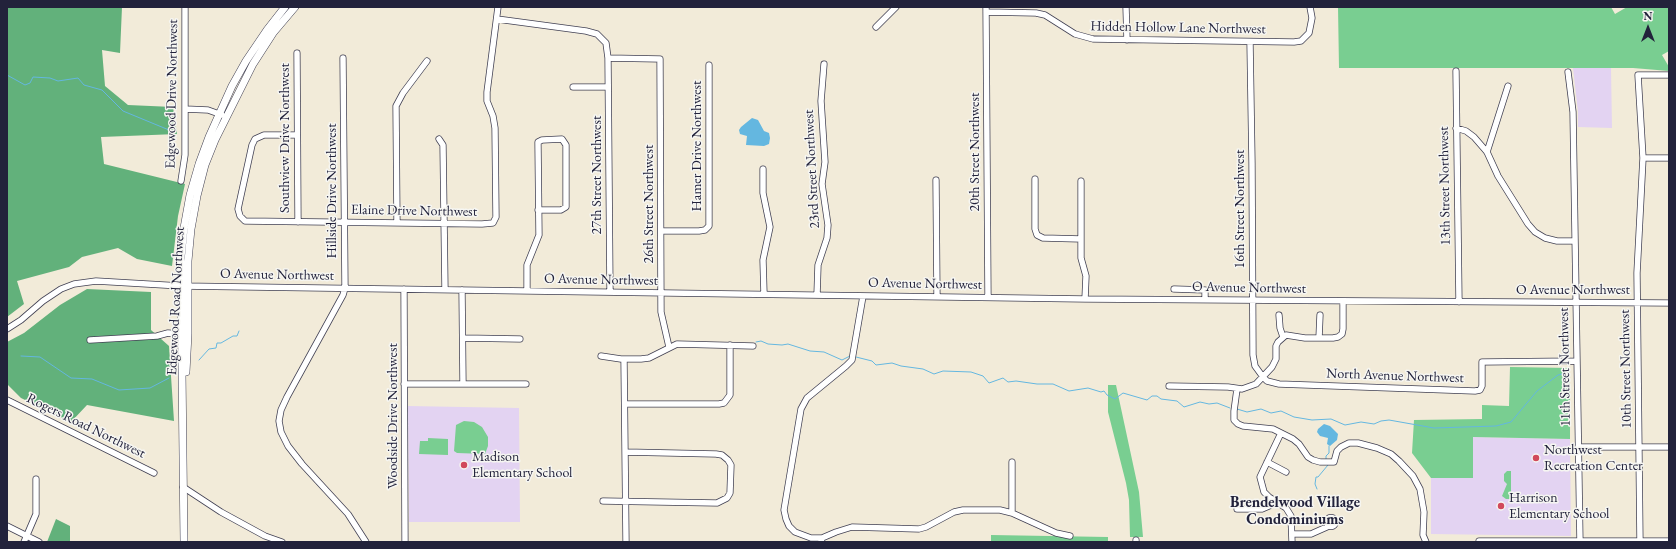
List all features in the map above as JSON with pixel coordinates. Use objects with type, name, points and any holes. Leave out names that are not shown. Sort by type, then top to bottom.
[{"type":"main road","name":"Edgewood Road Northwest","points":[[223,115],[246,61],[285,7]]},
{"type":"main road","name":"Edgewood Road Northwest","points":[[184,542],[183,406],[185,334],[184,286],[181,258],[184,228],[190,195],[209,137],[273,33],[295,7]]},
{"type":"street","name":"Edgewood Drive Northwest","points":[[181,181],[185,159],[185,7]]},
{"type":"street","points":[[497,19],[498,7]]},
{"type":"street","points":[[876,27],[896,7]]},
{"type":"street","points":[[1126,7],[1127,40]]},
{"type":"street","name":"Hidden Hollow Lane Northwest","points":[[986,10],[1037,10],[1084,37],[1104,40],[1250,42],[1301,41],[1309,33],[1312,18],[1310,7]]},
{"type":"street","name":"20th Street Northwest","points":[[986,10],[988,297]]},
{"type":"street","name":"27th Street Northwest","points":[[497,19],[586,31],[597,34],[606,43],[608,58],[610,292]]},
{"type":"street","name":"Elaine Drive Northwest","points":[[297,135],[264,135],[255,139],[252,145],[238,209],[240,216],[249,222],[491,224],[495,222],[495,128],[493,116],[487,101],[487,92],[497,19]]},
{"type":"street","name":"16th Street Northwest","points":[[1250,42],[1253,301],[1252,354],[1254,366],[1262,376]]},
{"type":"street","name":"Southview Drive Northwest","points":[[297,53],[298,222]]},
{"type":"street","name":"Hillside Drive Northwest","points":[[343,58],[345,288],[343,295],[287,397],[281,410],[279,421],[281,432],[288,446],[302,464],[348,514],[366,542]]},
{"type":"street","name":"26th Street Northwest","points":[[608,58],[660,59],[661,293],[662,312],[669,347]]},
{"type":"street","points":[[396,223],[396,106],[404,92],[427,61]]},
{"type":"street","name":"23rd Street Northwest","points":[[817,295],[818,265],[827,238],[828,225],[822,184],[825,162],[821,101],[824,64]]},
{"type":"street","name":"Hamer Drive Northwest","points":[[661,231],[699,231],[705,230],[709,226],[709,65]]},
{"type":"street","name":"13th Street Northwest","points":[[1456,71],[1459,302]]},
{"type":"street","name":"11th Street Northwest","points":[[1568,72],[1573,112],[1580,541]]},
{"type":"street","name":"10th Street Northwest","points":[[1640,542],[1637,273],[1643,158],[1638,75],[1669,75]]},
{"type":"street","points":[[1487,152],[1508,86]]},
{"type":"street","points":[[573,87],[608,87]]},
{"type":"street","points":[[185,109],[208,110],[223,115]]},
{"type":"street","points":[[1456,128],[1466,131],[1474,137],[1487,152],[1498,176],[1528,224],[1535,232],[1545,238],[1575,241]]},
{"type":"street","points":[[439,138],[443,145],[445,290]]},
{"type":"street","points":[[527,291],[527,265],[539,235],[538,210],[538,142],[542,140],[562,140],[566,145],[567,205],[561,210],[538,210]]},
{"type":"street","points":[[1643,158],[1669,158]]},
{"type":"street","points":[[762,169],[763,193],[770,227],[763,260],[764,294]]},
{"type":"street","points":[[1035,179],[1035,229],[1037,235],[1043,238],[1081,239]]},
{"type":"street","points":[[936,180],[937,297]]},
{"type":"street","points":[[1081,182],[1081,258],[1086,276],[1086,299]]},
{"type":"street","points":[[7,329],[21,320],[50,295],[61,288],[74,284],[96,280],[184,286]]},
{"type":"street","name":"O Avenue Northwest","points":[[184,286],[1253,301],[1669,303]]},
{"type":"street","name":"Woodside Drive Northwest","points":[[404,289],[405,542]]},
{"type":"street","points":[[1174,289],[1205,290],[1205,300]]},
{"type":"street","points":[[462,290],[463,384]]},
{"type":"street","points":[[863,296],[852,360],[807,398],[801,408],[784,510],[789,526],[795,532],[821,540],[842,529],[852,527],[919,529],[926,527],[954,512],[963,510],[1000,510],[1012,512],[1050,530],[1070,536]]},
{"type":"street","points":[[1169,386],[1228,387],[1237,389],[1253,385],[1254,381],[1262,376],[1276,359],[1276,346],[1283,337],[1292,335],[1305,338],[1319,338],[1338,337],[1342,334],[1343,301]]},
{"type":"street","points":[[1319,338],[1320,315]]},
{"type":"street","points":[[1279,316],[1280,328],[1283,337]]},
{"type":"street","points":[[90,340],[157,336],[168,333],[185,334]]},
{"type":"street","points":[[463,338],[520,338]]},
{"type":"street","points":[[601,356],[624,359],[649,358],[677,344],[753,346]]},
{"type":"street","points":[[625,404],[718,404],[724,402],[729,397],[731,392],[730,345]]},
{"type":"street","points":[[624,359],[626,542]]},
{"type":"street","name":"North Avenue Northwest","points":[[1262,376],[1273,383],[1279,384],[1475,391],[1480,390],[1482,386],[1482,362],[1576,361]]},
{"type":"street","points":[[404,384],[526,384]]},
{"type":"street","points":[[1237,389],[1234,420],[1238,424],[1243,426],[1273,429],[1293,439],[1299,444],[1308,457],[1313,460],[1320,462],[1334,462],[1337,451],[1349,443],[1358,443],[1377,448],[1391,454],[1399,460],[1413,476],[1420,489],[1424,512],[1423,535],[1426,542]]},
{"type":"street","name":"Rogers Road Northwest","points":[[7,400],[154,472]]},
{"type":"street","points":[[1281,433],[1260,477],[1264,492],[1273,500],[1282,504],[1291,516],[1292,542]]},
{"type":"street","points":[[1578,446],[1669,447]]},
{"type":"street","points":[[603,501],[717,503],[727,498],[730,493],[731,465],[722,455],[625,452]]},
{"type":"street","points":[[1012,462],[1012,512]]},
{"type":"street","points":[[1267,462],[1286,472]]},
{"type":"street","points":[[24,542],[36,514],[36,479]]},
{"type":"street","points":[[183,487],[232,518],[265,536],[282,542]]},
{"type":"street","points":[[1237,508],[1262,508],[1269,506],[1273,500]]},
{"type":"street","points":[[7,526],[39,542]]},
{"type":"street","points":[[1292,534],[1311,534],[1329,526]]},
{"type":"street","points":[[1479,540],[1521,542],[1669,541]]},
{"type":"shaded area","points":[[1573,68],[1611,68],[1612,128],[1578,127],[1578,112]]},
{"type":"shaded area","name":"Madison Elementary School","points":[[408,406],[519,408],[520,522],[409,522]]},
{"type":"shaded area","name":"Harrison Elementary School","points":[[1473,437],[1570,439],[1571,536],[1431,534],[1431,478],[1473,478]]},
{"type":"green space","points":[[7,7],[122,7],[120,53],[102,50],[105,86],[128,105],[173,107],[177,134],[101,137],[104,164],[185,184],[178,216],[172,266],[137,259],[118,248],[82,257],[69,267],[17,281],[24,304],[7,317]]},
{"type":"green space","points":[[1338,7],[1611,7],[1615,14],[1627,7],[1669,7],[1669,51],[1662,55],[1669,67],[1669,71],[1633,68],[1339,68]]},
{"type":"green space","points":[[87,289],[151,292],[151,330],[169,346],[174,421],[87,405],[71,422],[21,398],[7,384],[7,342],[24,333],[60,305]]},
{"type":"green space","points":[[1510,367],[1570,368],[1570,439],[1473,437],[1473,478],[1431,478],[1412,453],[1414,420],[1482,419],[1482,405],[1509,406]]},
{"type":"green space","points":[[1108,385],[1116,385],[1139,492],[1143,537],[1130,537],[1129,500],[1108,412]]},
{"type":"green space","points":[[464,421],[474,422],[482,427],[488,437],[488,446],[485,454],[457,453],[454,451],[456,425]]},
{"type":"green space","points":[[428,438],[448,439],[448,455],[419,454],[420,441],[428,441]]},
{"type":"green space","points":[[1507,471],[1511,471],[1511,499],[1506,499],[1502,496],[1507,484],[1504,481],[1504,474]]},
{"type":"green space","points":[[56,519],[70,526],[70,542],[47,542]]},
{"type":"green space","points":[[991,535],[1108,537],[1108,542],[991,542]]},
{"type":"water","points":[[752,118],[758,120],[764,131],[769,133],[769,144],[764,146],[746,145],[747,136],[740,134],[739,130]]},
{"type":"water","points":[[1324,424],[1330,426],[1338,434],[1337,440],[1330,446],[1327,444],[1328,438],[1320,436],[1317,432],[1318,429]]},
{"type":"waterway","points":[[7,75],[25,85],[30,83],[33,77],[50,78],[58,81],[78,78],[84,85],[102,90],[123,111],[169,130]]},
{"type":"waterway","points":[[199,360],[209,349],[216,348],[217,343],[221,343],[233,336],[237,336],[239,331]]},
{"type":"waterway","points":[[756,342],[761,341],[768,344],[782,345],[788,344],[810,351],[824,352],[842,360],[850,356]]},
{"type":"waterway","points":[[21,356],[40,357],[71,378],[92,379],[119,390],[150,388],[169,378]]},
{"type":"waterway","points":[[856,357],[872,361],[876,365],[892,363],[901,366],[923,369],[934,374],[943,371],[971,372],[983,376],[989,383],[1003,378],[1008,382],[1016,381],[1037,384],[1053,384],[1069,391],[1088,388],[1101,392],[1104,391],[1107,395],[1115,399],[1123,393],[1147,400],[1152,396],[1157,396],[1161,399],[1177,401],[1184,407],[1200,402],[1209,404],[1217,403],[1230,408]]},
{"type":"waterway","points":[[1237,409],[1247,412],[1261,409],[1271,413],[1281,411],[1294,417],[1312,420],[1331,419],[1345,425],[1361,422],[1374,424],[1389,420],[1434,428],[1496,426],[1511,422],[1537,391],[1558,375],[1566,373]]},
{"type":"waterway","points":[[1326,459],[1326,456],[1329,453],[1329,446]]},
{"type":"waterway","points":[[1317,489],[1315,484],[1316,477],[1318,477],[1328,465]]},
{"type":"place","name":"Northwest Recreation Center","points":[[1536,458]]},
{"type":"place","name":"Madison Elementary School","points":[[464,465]]},
{"type":"place","name":"Harrison Elementary School","points":[[1501,506]]},
{"type":"district","name":"Brendelwood Village Condominiums","points":[[1295,512]]}]
